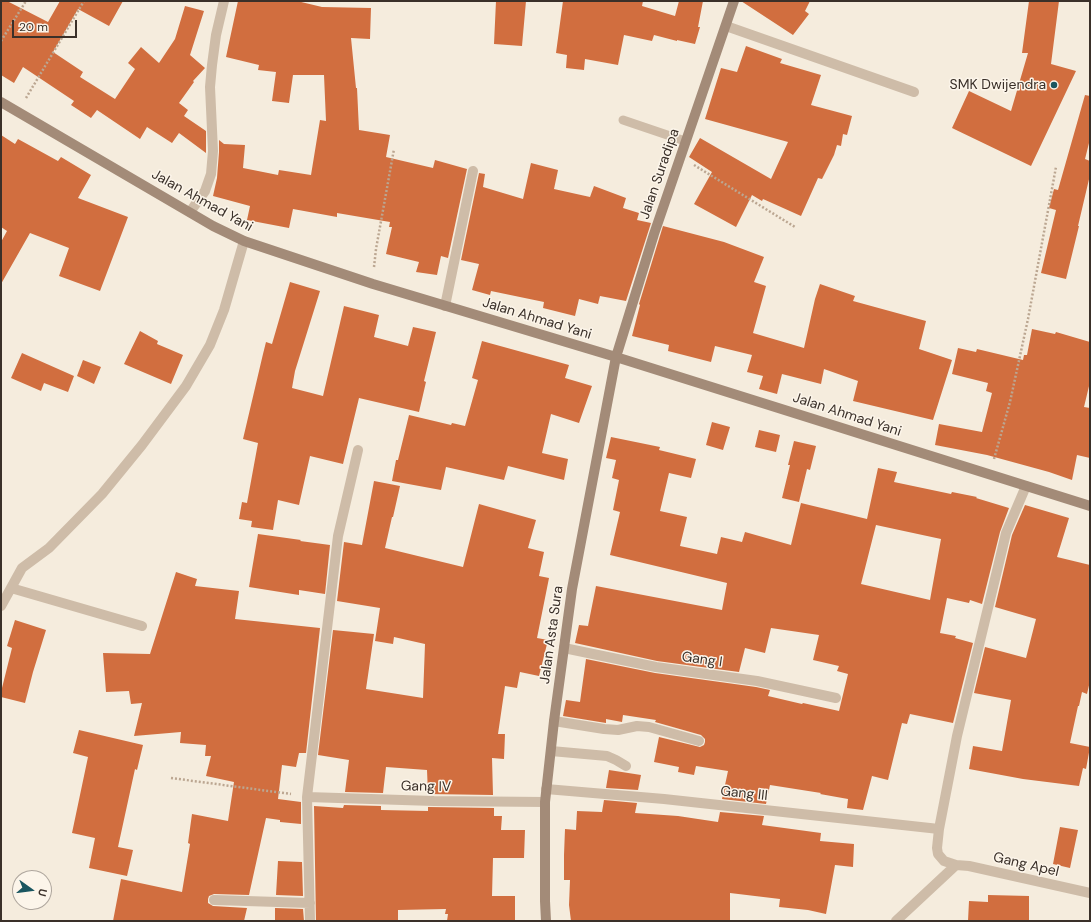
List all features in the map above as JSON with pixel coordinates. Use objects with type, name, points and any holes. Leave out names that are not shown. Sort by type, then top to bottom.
[{"type":"main road","name":"Jalan Suradipa","points":[[616,357],[654,234],[734,1]]},
{"type":"main road","name":"Jalan Ahmad Yani","points":[[1,102],[213,226],[244,242],[373,284],[616,357],[1090,506]]},
{"type":"main road","name":"Jalan Asta Sura","points":[[546,921],[545,802],[554,721],[572,589],[616,357]]},
{"type":"street","points":[[190,212],[205,191],[211,174],[213,143],[210,87],[216,35],[224,1]]},
{"type":"street","points":[[726,26],[914,92]]},
{"type":"street","points":[[445,306],[474,171]]},
{"type":"street","points":[[1,606],[22,568],[49,548],[102,494],[142,445],[186,386],[210,345],[224,310],[244,242]]},
{"type":"street","points":[[310,921],[307,797],[338,536],[358,450]]},
{"type":"street","points":[[896,921],[956,865],[944,861],[938,854],[937,848],[939,829],[957,736],[1003,544],[1026,486]]},
{"type":"street","points":[[11,588],[142,626]]},
{"type":"street","name":"Gang I","points":[[564,648],[656,667],[757,682],[836,698]]},
{"type":"street","points":[[554,721],[618,730],[637,726],[649,727],[699,741]]},
{"type":"street","points":[[551,751],[607,756],[626,766]]},
{"type":"street","name":"Gang III","points":[[546,789],[939,829]]},
{"type":"street","name":"Gang IV","points":[[307,797],[434,801],[545,802]]},
{"type":"street","name":"Gang Apel","points":[[956,865],[969,866],[1090,893]]},
{"type":"street","points":[[214,900],[310,903]]},
{"type":"lane","points":[[623,120],[685,141]]},
{"type":"path","points":[[1,41],[26,1]]},
{"type":"path","points":[[18,112],[84,1]]},
{"type":"path","points":[[373,284],[376,249],[394,149]]},
{"type":"path","points":[[680,156],[795,227]]},
{"type":"path","points":[[990,475],[1010,402],[1028,319],[1056,167]]},
{"type":"path","points":[[171,778],[307,797]]},
{"type":"building","points":[[1,1],[7,1],[48,22],[60,1],[123,1],[109,26],[78,9],[53,52],[83,72],[80,77],[115,99],[135,69],[128,63],[141,47],[159,63],[175,39],[185,6],[204,11],[190,55],[205,68],[193,81],[194,82],[179,103],[188,110],[184,116],[206,131],[206,153],[179,133],[172,143],[147,127],[140,139],[97,110],[91,118],[71,105],[74,101],[23,67],[14,83],[1,75]]},
{"type":"building","points":[[238,1],[297,1],[322,7],[371,8],[370,39],[351,38],[357,88],[359,130],[390,135],[386,157],[433,168],[435,160],[467,169],[448,258],[441,256],[437,275],[416,272],[419,262],[386,254],[392,227],[389,227],[390,222],[337,213],[337,217],[293,209],[289,228],[247,220],[250,206],[213,196],[217,178],[219,140],[224,144],[245,145],[243,168],[278,175],[279,170],[311,175],[320,120],[326,121],[324,75],[293,75],[289,103],[272,101],[276,72],[258,70],[259,65],[226,57]]},
{"type":"building","points":[[496,1],[526,1],[522,46],[494,44]]},
{"type":"building","points":[[563,1],[643,1],[642,6],[675,16],[679,1],[703,1],[698,27],[700,27],[695,44],[654,35],[652,41],[624,35],[618,65],[585,59],[584,70],[566,68],[567,55],[556,53]]},
{"type":"building","points":[[741,1],[810,1],[805,11],[809,14],[793,35]]},
{"type":"building","points":[[1029,1],[1059,1],[1051,64],[1076,71],[1031,166],[952,128],[969,91],[1011,111],[1028,53],[1022,53]]},
{"type":"building","points":[[746,46],[782,59],[780,63],[821,75],[811,105],[852,116],[847,135],[843,134],[841,146],[837,145],[834,155],[822,179],[818,178],[801,216],[763,199],[762,201],[752,195],[736,227],[694,204],[712,172],[689,157],[700,138],[771,179],[788,142],[705,119],[721,68],[737,72]]},
{"type":"building","points":[[1085,95],[1090,96],[1090,139],[1085,159],[1090,161],[1090,175],[1066,279],[1041,273],[1056,210],[1049,208],[1054,189],[1058,190]]},
{"type":"building","points":[[1,135],[15,144],[18,139],[58,161],[61,157],[91,175],[78,198],[128,217],[100,291],[59,276],[69,248],[30,233],[1,284],[1,242],[7,231],[1,227]]},
{"type":"building","points":[[531,163],[558,170],[554,189],[590,197],[594,186],[626,198],[623,208],[639,213],[637,220],[651,223],[626,301],[600,296],[598,304],[579,299],[575,316],[543,308],[544,302],[491,291],[490,295],[472,290],[479,264],[461,260],[479,173],[485,174],[483,187],[523,199]]},
{"type":"building","points":[[663,226],[724,242],[764,257],[754,282],[766,286],[753,333],[804,348],[815,299],[820,284],[855,296],[853,301],[926,321],[919,349],[952,360],[933,420],[853,401],[858,381],[824,369],[821,384],[782,374],[777,394],[759,389],[763,376],[747,372],[752,355],[715,346],[711,362],[668,351],[669,345],[632,336],[639,304]]},
{"type":"building","points":[[290,282],[320,291],[295,371],[292,388],[323,396],[344,306],[379,315],[374,337],[408,346],[413,327],[436,332],[424,381],[426,382],[419,412],[359,398],[343,464],[310,456],[299,505],[278,500],[273,530],[251,527],[252,521],[239,519],[242,502],[247,503],[258,443],[243,439],[266,342],[272,344]]},
{"type":"building","points":[[1032,329],[1055,334],[1056,332],[1090,342],[1090,382],[1084,407],[1090,408],[1090,458],[1077,455],[1072,480],[987,455],[935,445],[939,424],[982,432],[992,393],[986,391],[988,383],[952,374],[958,348],[976,352],[977,349],[1023,360],[1024,355],[1027,355]]},
{"type":"building","points":[[140,331],[158,341],[157,344],[183,355],[171,384],[124,364]]},
{"type":"building","points":[[482,341],[569,365],[565,378],[592,386],[579,423],[551,414],[542,453],[568,459],[564,480],[508,466],[504,480],[446,467],[441,490],[392,481],[396,460],[398,460],[409,415],[451,425],[452,423],[465,426],[478,380],[472,378]]},
{"type":"building","points":[[22,353],[74,376],[68,392],[44,383],[41,391],[11,378]]},
{"type":"building","points":[[83,360],[101,367],[94,384],[77,376]]},
{"type":"building","points":[[712,422],[730,427],[723,450],[706,445]]},
{"type":"building","points":[[759,430],[780,435],[776,452],[755,447]]},
{"type":"building","points":[[611,437],[660,447],[659,450],[696,459],[691,478],[669,473],[660,511],[687,517],[680,546],[717,554],[721,537],[742,542],[745,532],[791,545],[801,503],[867,519],[878,468],[897,472],[894,482],[951,494],[952,492],[977,497],[976,498],[1009,508],[1000,532],[982,604],[970,600],[969,603],[947,598],[940,633],[956,636],[955,638],[973,643],[953,723],[910,714],[907,724],[902,723],[888,780],[872,776],[863,810],[847,808],[848,799],[770,785],[766,804],[722,799],[728,771],[696,766],[694,775],[678,772],[679,767],[654,762],[659,737],[700,747],[704,745],[705,742],[705,739],[701,735],[655,722],[656,720],[623,715],[622,722],[606,719],[606,723],[563,716],[566,700],[580,702],[586,659],[655,673],[756,687],[770,690],[768,696],[839,711],[848,674],[837,671],[839,666],[813,660],[819,635],[771,628],[765,653],[745,648],[739,672],[657,661],[575,643],[579,625],[588,626],[596,586],[722,610],[727,583],[610,555],[620,512],[613,510],[619,480],[612,478],[616,460],[606,458]],"holes":[[[876,525],[941,539],[930,600],[861,584]]]},
{"type":"building","points":[[794,441],[816,446],[810,470],[807,469],[799,502],[782,498]]},
{"type":"building","points":[[374,481],[400,486],[385,548],[463,567],[479,504],[536,520],[528,548],[544,552],[539,576],[549,578],[537,638],[548,640],[539,676],[520,672],[517,688],[505,686],[498,734],[505,734],[504,759],[492,758],[493,795],[428,794],[427,770],[386,767],[383,793],[345,792],[349,760],[318,755],[333,630],[374,634],[366,689],[423,698],[425,644],[394,637],[393,644],[375,641],[380,608],[337,601],[344,542],[362,545]]},
{"type":"building","points":[[1025,505],[1069,518],[1057,557],[1090,565],[1090,681],[1087,694],[1082,692],[1070,743],[1090,747],[1086,769],[1083,768],[1079,786],[1023,779],[969,769],[973,746],[1002,751],[1011,700],[974,693],[985,647],[1026,658],[1036,619],[995,607],[1012,535]]},
{"type":"building","points":[[258,534],[330,545],[325,594],[299,590],[299,595],[249,587]]},
{"type":"building","points":[[176,572],[197,579],[195,586],[239,591],[235,619],[320,628],[306,753],[299,753],[296,767],[282,765],[278,799],[301,802],[301,824],[280,822],[280,820],[266,818],[249,895],[214,894],[209,896],[208,899],[208,903],[213,906],[247,908],[244,921],[113,921],[121,879],[182,892],[190,844],[188,843],[192,814],[228,821],[234,782],[206,776],[211,756],[205,756],[206,745],[180,743],[181,732],[134,736],[142,703],[131,704],[129,691],[106,692],[103,653],[150,654]]},
{"type":"building","points":[[15,620],[46,630],[25,703],[1,697],[12,648],[7,646]]},
{"type":"building","points":[[79,730],[143,745],[137,770],[135,769],[118,847],[133,850],[127,876],[89,868],[95,838],[72,833],[88,757],[73,753]]},
{"type":"building","points":[[609,770],[641,775],[638,790],[606,788]]},
{"type":"building","points":[[604,800],[637,803],[635,813],[678,816],[718,822],[720,812],[764,816],[762,825],[821,833],[820,841],[854,844],[853,867],[835,865],[826,914],[808,910],[779,907],[780,899],[730,893],[730,921],[571,921],[569,905],[570,880],[564,880],[565,829],[576,830],[577,811],[602,812]]},
{"type":"building","points":[[344,805],[381,806],[381,810],[428,811],[428,807],[494,808],[494,816],[502,816],[501,830],[525,830],[524,858],[493,858],[492,896],[515,896],[515,921],[447,921],[448,914],[445,914],[446,909],[398,910],[398,921],[316,921],[314,806],[343,808]]},
{"type":"building","points":[[1060,827],[1078,830],[1070,868],[1053,864]]},
{"type":"building","points":[[278,861],[302,862],[303,896],[276,895]]},
{"type":"building","points":[[988,895],[1029,896],[1029,921],[968,921],[969,901],[988,902]]},
{"type":"building","points":[[275,908],[303,909],[304,921],[275,921]]},
{"type":"place","name":"SMK Dwijendra","points":[[1054,85]]}]
